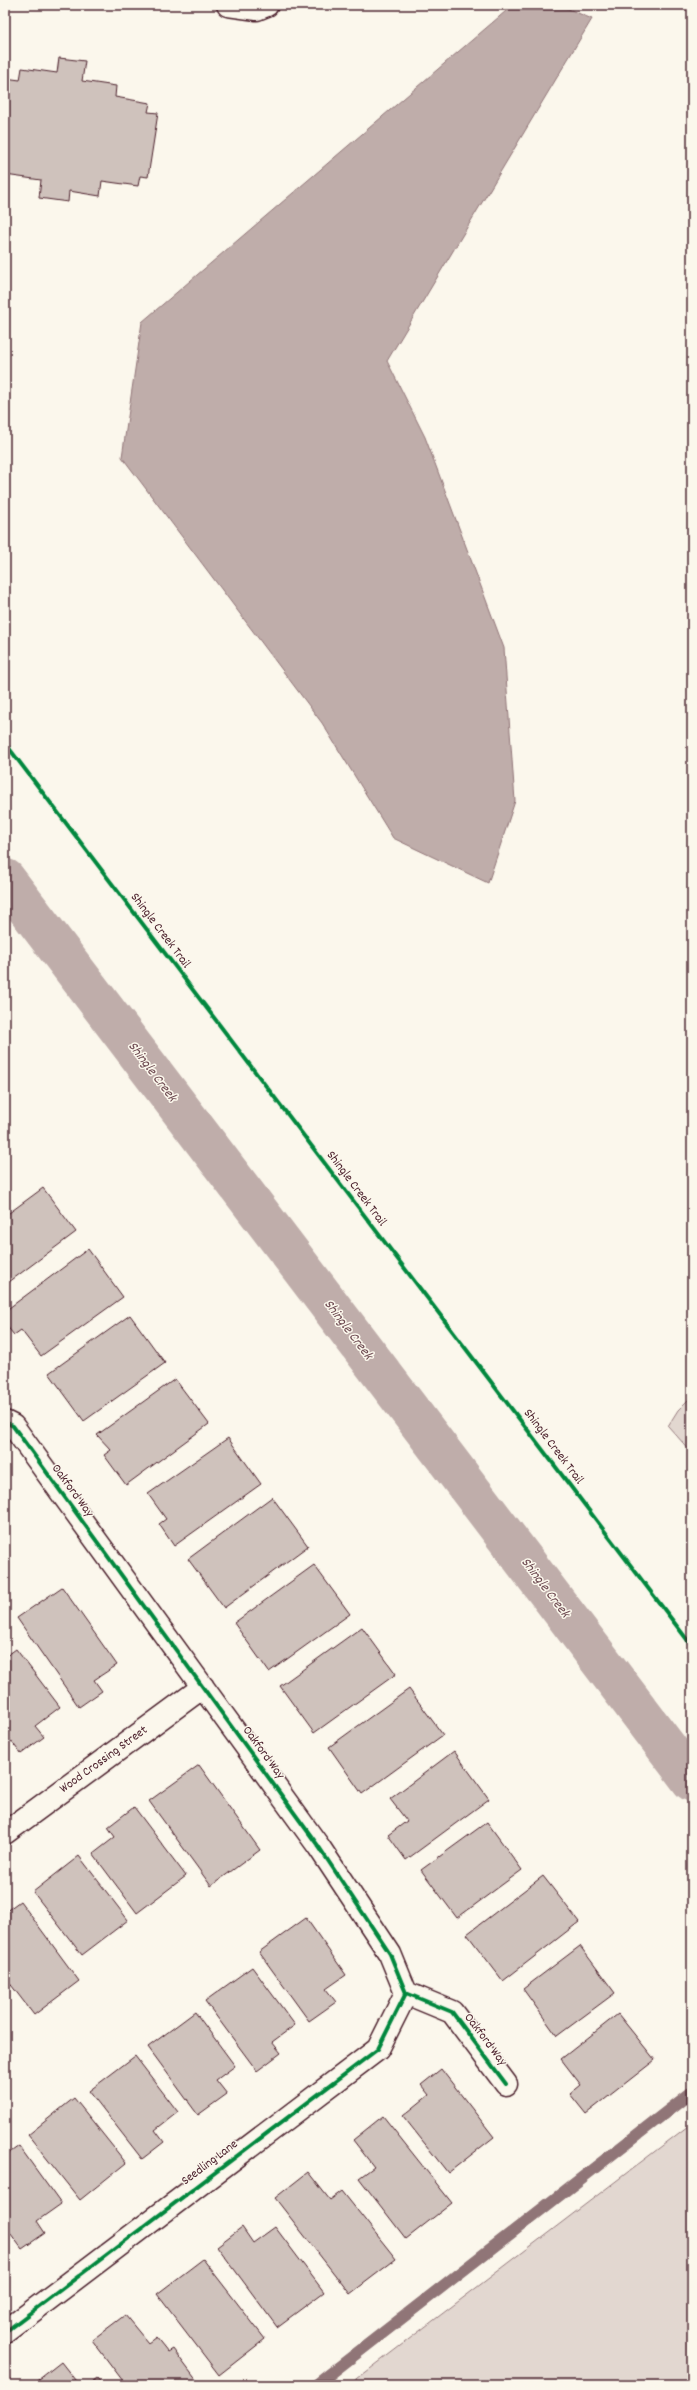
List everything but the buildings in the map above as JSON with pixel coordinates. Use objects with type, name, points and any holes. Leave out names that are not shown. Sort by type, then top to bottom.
[{"type":"street","points":[[228,5],[257,9],[267,5]]},
{"type":"street","name":"Oakford Way","points":[[5,1422],[13,1426],[319,1848],[390,1954],[406,1993],[452,2012],[506,2084]]},
{"type":"street","name":"Wood Crossing Street","points":[[5,1833],[203,1687]]},
{"type":"street","name":"Seedling Lane","points":[[5,2332],[378,2049],[406,1993]]},
{"type":"shaded area","points":[[513,5],[559,5],[592,19],[387,361],[425,437],[504,648],[515,801],[488,883],[393,838],[322,723],[122,457],[142,322]]},
{"type":"shaded area","points":[[692,1396],[692,1453],[668,1426],[678,1410]]},
{"type":"shaded area","points":[[692,2123],[692,2385],[349,2385]]},
{"type":"waterway","name":"Shingle Creek","points":[[5,879],[692,1781]]},
{"type":"waterway","points":[[316,2385],[692,2092]]},
{"type":"cycle path","name":"Shingle Creek Trail","points":[[5,743],[692,1646]]},
{"type":"cycle path","points":[[5,1422],[13,1426],[319,1847],[390,1954],[406,1993],[452,2012],[506,2084]]},
{"type":"cycle path","points":[[5,2332],[378,2049],[406,1993]]}]
